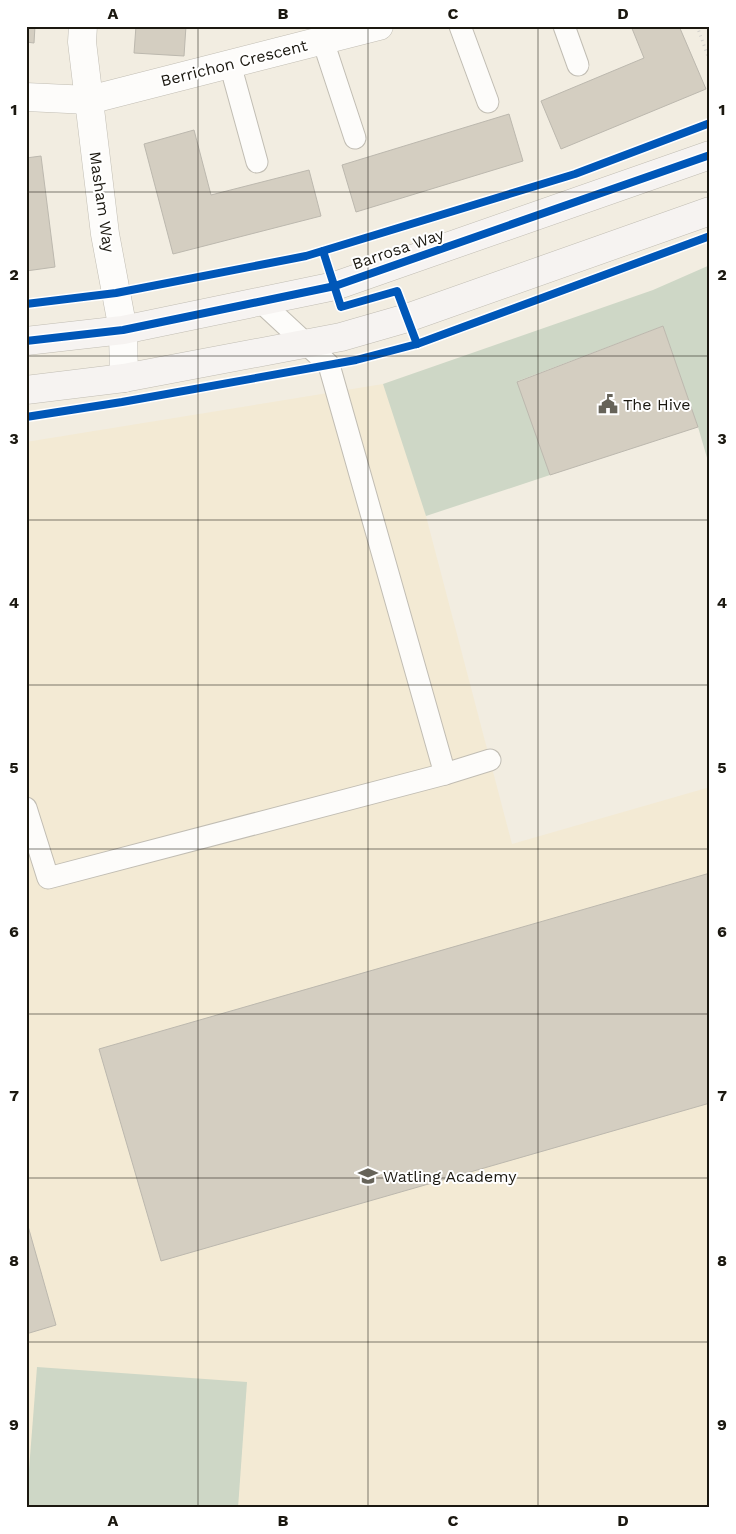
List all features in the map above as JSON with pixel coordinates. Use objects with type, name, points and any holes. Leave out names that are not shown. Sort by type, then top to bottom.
[{"type":"street","name":"Masham Way","points":[[83,26],[82,42],[105,234],[123,330],[124,378]]},
{"type":"street","name":"Berrichon Crescent","points":[[26,97],[89,100],[379,26]]},
{"type":"street","name":"Barrosa Way","points":[[26,341],[123,330],[335,286],[710,156]]},
{"type":"street","points":[[26,390],[124,378],[341,336],[407,318],[710,211]]},
{"type":"lane","points":[[460,26],[488,102]]},
{"type":"lane","points":[[564,26],[578,65]]},
{"type":"lane","points":[[323,41],[355,138]]},
{"type":"lane","points":[[230,64],[257,162]]},
{"type":"lane","points":[[260,302],[329,365],[445,774]]},
{"type":"lane","points":[[26,808],[48,878],[445,774],[490,760]]},
{"type":"path","points":[[697,26],[710,62]]},
{"type":"shaded area","name":"Watling Academy","points":[[383,384],[416,478],[512,844],[710,787],[710,1508],[26,1508],[26,442]]},
{"type":"green space","points":[[710,265],[710,468],[663,326],[518,381],[550,475],[426,516],[383,384],[653,290]]},
{"type":"green space","points":[[37,1367],[247,1382],[238,1508],[26,1508]]},
{"type":"building","points":[[26,26],[35,26],[34,43],[26,42]]},
{"type":"building","points":[[136,26],[186,26],[184,56],[134,53]]},
{"type":"building","points":[[631,26],[679,26],[706,89],[561,149],[541,101],[644,58]]},
{"type":"building","points":[[509,114],[523,161],[356,212],[342,165]]},
{"type":"building","points":[[194,130],[211,195],[309,170],[321,216],[173,254],[144,144]]},
{"type":"building","points":[[41,156],[55,267],[26,271],[26,158]]},
{"type":"building","name":"The Hive","points":[[663,326],[698,427],[550,475],[517,382]]},
{"type":"building","points":[[710,873],[710,1103],[161,1261],[99,1049]]},
{"type":"building","points":[[26,1219],[56,1325],[26,1334]]},
{"type":"cycle path","points":[[26,304],[116,293],[306,256],[575,174],[710,123]]},
{"type":"cycle path","points":[[26,341],[123,330],[335,286],[710,155]]},
{"type":"cycle path","points":[[26,417],[122,402],[356,360],[417,344],[710,236]]},
{"type":"cycle path","points":[[323,251],[341,307],[397,291],[417,344]]},
{"type":"place","name":"The Hive","points":[[608,404]]},
{"type":"place","name":"Watling Academy","points":[[368,1176]]}]
